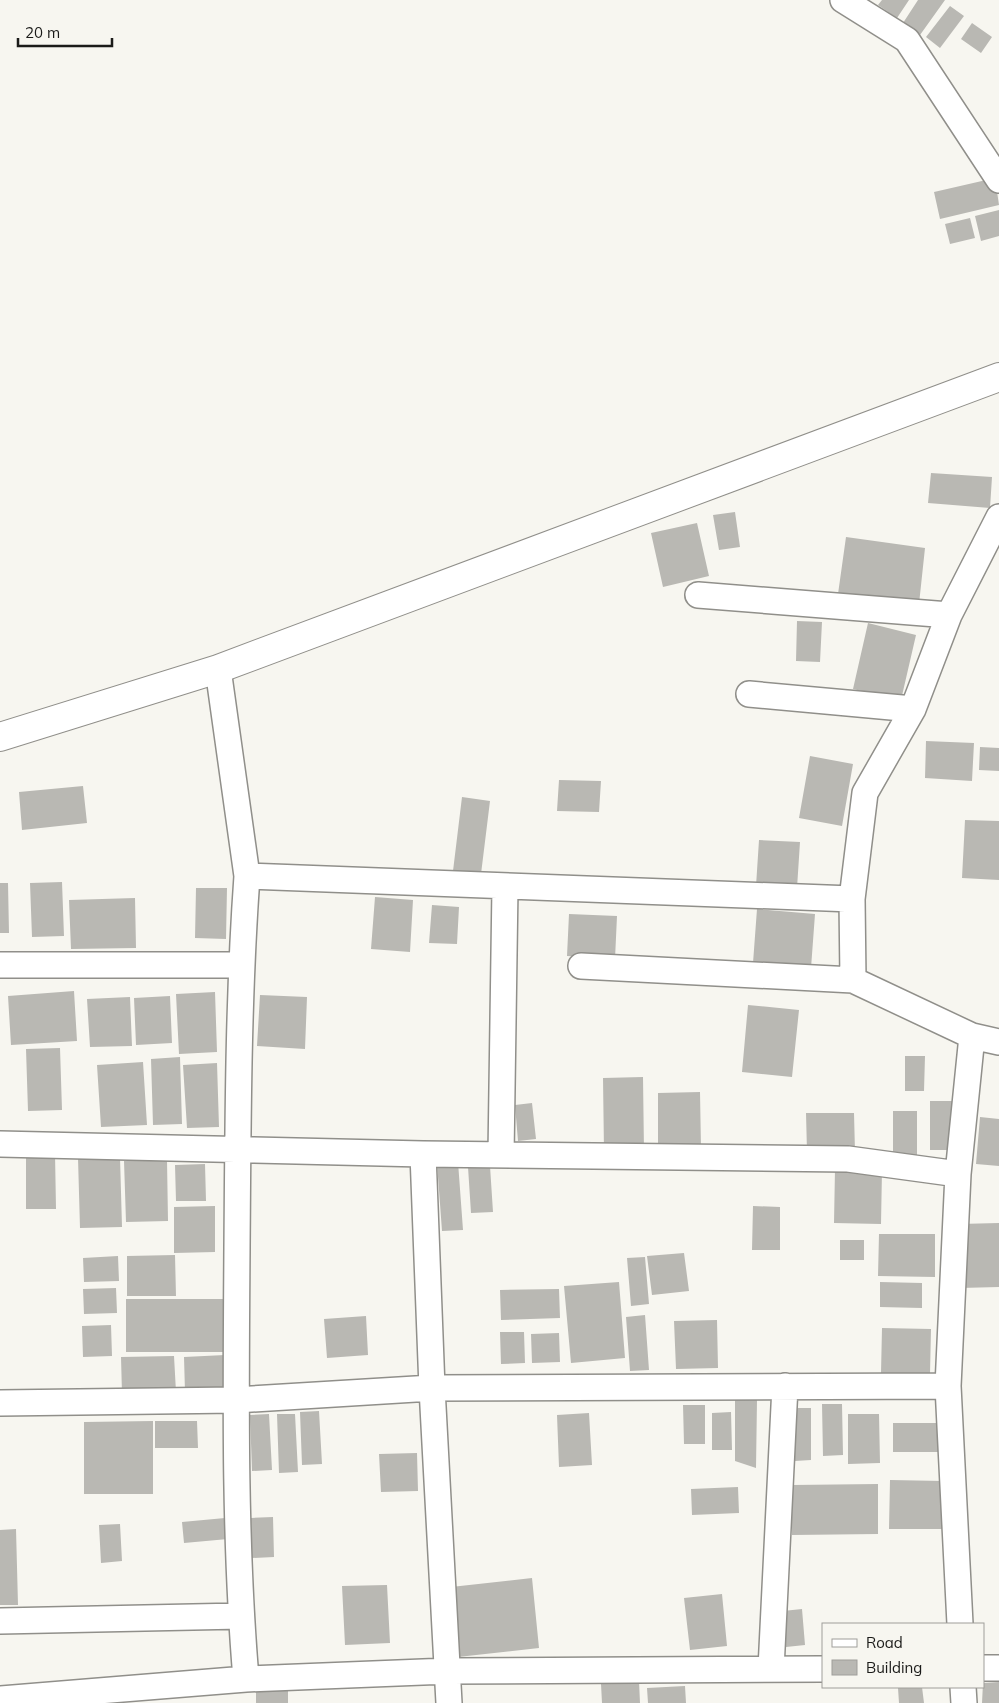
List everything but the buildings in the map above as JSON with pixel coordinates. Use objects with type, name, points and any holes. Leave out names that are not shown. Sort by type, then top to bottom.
[{"type":"main road","points":[[0,737],[218,669],[999,378]]},
{"type":"street","points":[[842,0],[907,40],[999,180]]},
{"type":"street","points":[[854,980],[852,900],[865,793],[912,709],[950,615],[999,517]]},
{"type":"street","points":[[698,595],[950,615]]},
{"type":"street","points":[[218,669],[247,876],[240,965],[236,1400],[240,1616],[246,1680]]},
{"type":"street","points":[[749,694],[912,709]]},
{"type":"street","points":[[247,876],[852,900]]},
{"type":"street","points":[[501,1155],[505,887]]},
{"type":"street","points":[[0,965],[240,965]]},
{"type":"street","points":[[581,966],[854,980],[972,1036],[999,1042]]},
{"type":"street","points":[[960,1623],[948,1386],[958,1174],[972,1036]]},
{"type":"street","points":[[0,1144],[423,1154],[848,1159],[958,1174]]},
{"type":"street","points":[[423,1154],[432,1388],[449,1703]]},
{"type":"street","points":[[771,1669],[785,1386]]},
{"type":"street","points":[[0,1403],[236,1400],[432,1388],[948,1386]]},
{"type":"street","points":[[0,1621],[240,1616]]},
{"type":"street","points":[[984,1668],[999,1668]]},
{"type":"street","points":[[0,1700],[246,1680],[448,1671],[822,1669]]},
{"type":"street","points":[[963,1688],[964,1703]]}]
